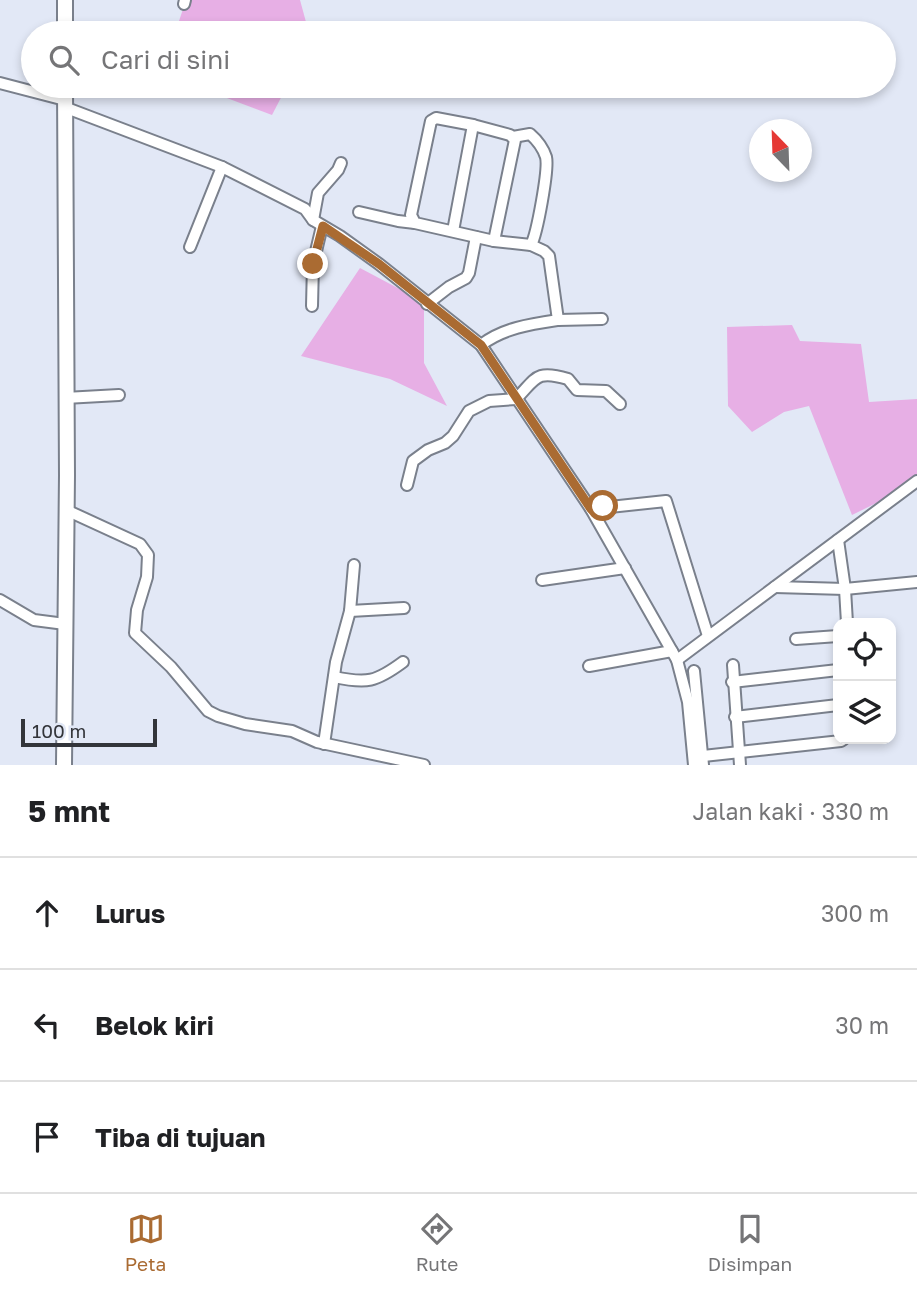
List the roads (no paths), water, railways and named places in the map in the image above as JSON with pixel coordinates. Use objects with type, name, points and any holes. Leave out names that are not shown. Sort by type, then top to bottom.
[{"type":"main road","points":[[65,0],[65,21]]},
{"type":"main road","points":[[64,765],[65,98]]},
{"type":"street","points":[[0,83],[21,88]]},
{"type":"street","points":[[67,98],[222,167],[304,209],[318,223],[379,264],[481,345],[591,509],[674,656],[688,702],[698,761]]},
{"type":"street","points":[[415,223],[411,215],[431,121],[436,118],[472,125],[513,137],[530,134],[546,157],[546,173],[531,245]]},
{"type":"street","points":[[453,231],[472,125]]},
{"type":"street","points":[[494,241],[513,137]]},
{"type":"street","points":[[312,306],[318,194],[341,163]]},
{"type":"street","points":[[191,247],[222,167]]},
{"type":"street","points":[[359,212],[494,241],[531,245],[544,251],[549,256],[558,320]]},
{"type":"street","points":[[427,304],[449,286],[466,278],[476,237]]},
{"type":"street","points":[[481,345],[491,337],[521,327],[558,320],[602,319]]},
{"type":"street","points":[[407,485],[413,461],[453,436],[469,411],[489,401],[516,399],[534,378],[546,376],[568,379],[580,391],[606,391],[620,404]]},
{"type":"street","points":[[65,398],[119,395]]},
{"type":"street","points":[[589,666],[674,656],[708,636],[917,481]]},
{"type":"street","points":[[591,509],[666,500],[708,636]]},
{"type":"street","points":[[66,512],[140,544],[148,555],[147,577],[137,610],[135,633],[171,667],[208,711],[228,720],[292,731],[324,744],[424,765]]},
{"type":"street","points":[[838,540],[847,618]]},
{"type":"street","points":[[324,744],[338,653],[350,611],[354,565]]},
{"type":"street","points":[[542,580],[625,568]]},
{"type":"street","points":[[775,587],[845,589],[917,582]]},
{"type":"street","points":[[0,600],[34,620],[65,624]]},
{"type":"street","points":[[350,611],[404,608]]},
{"type":"street","points":[[796,639],[833,636]]},
{"type":"street","points":[[334,677],[371,682],[403,662]]},
{"type":"street","points":[[733,665],[732,682],[740,765]]},
{"type":"street","points":[[694,671],[698,761]]},
{"type":"street","points":[[732,682],[833,671]]},
{"type":"street","points":[[735,717],[833,706]]},
{"type":"street","points":[[698,761],[738,753],[833,742]]}]
